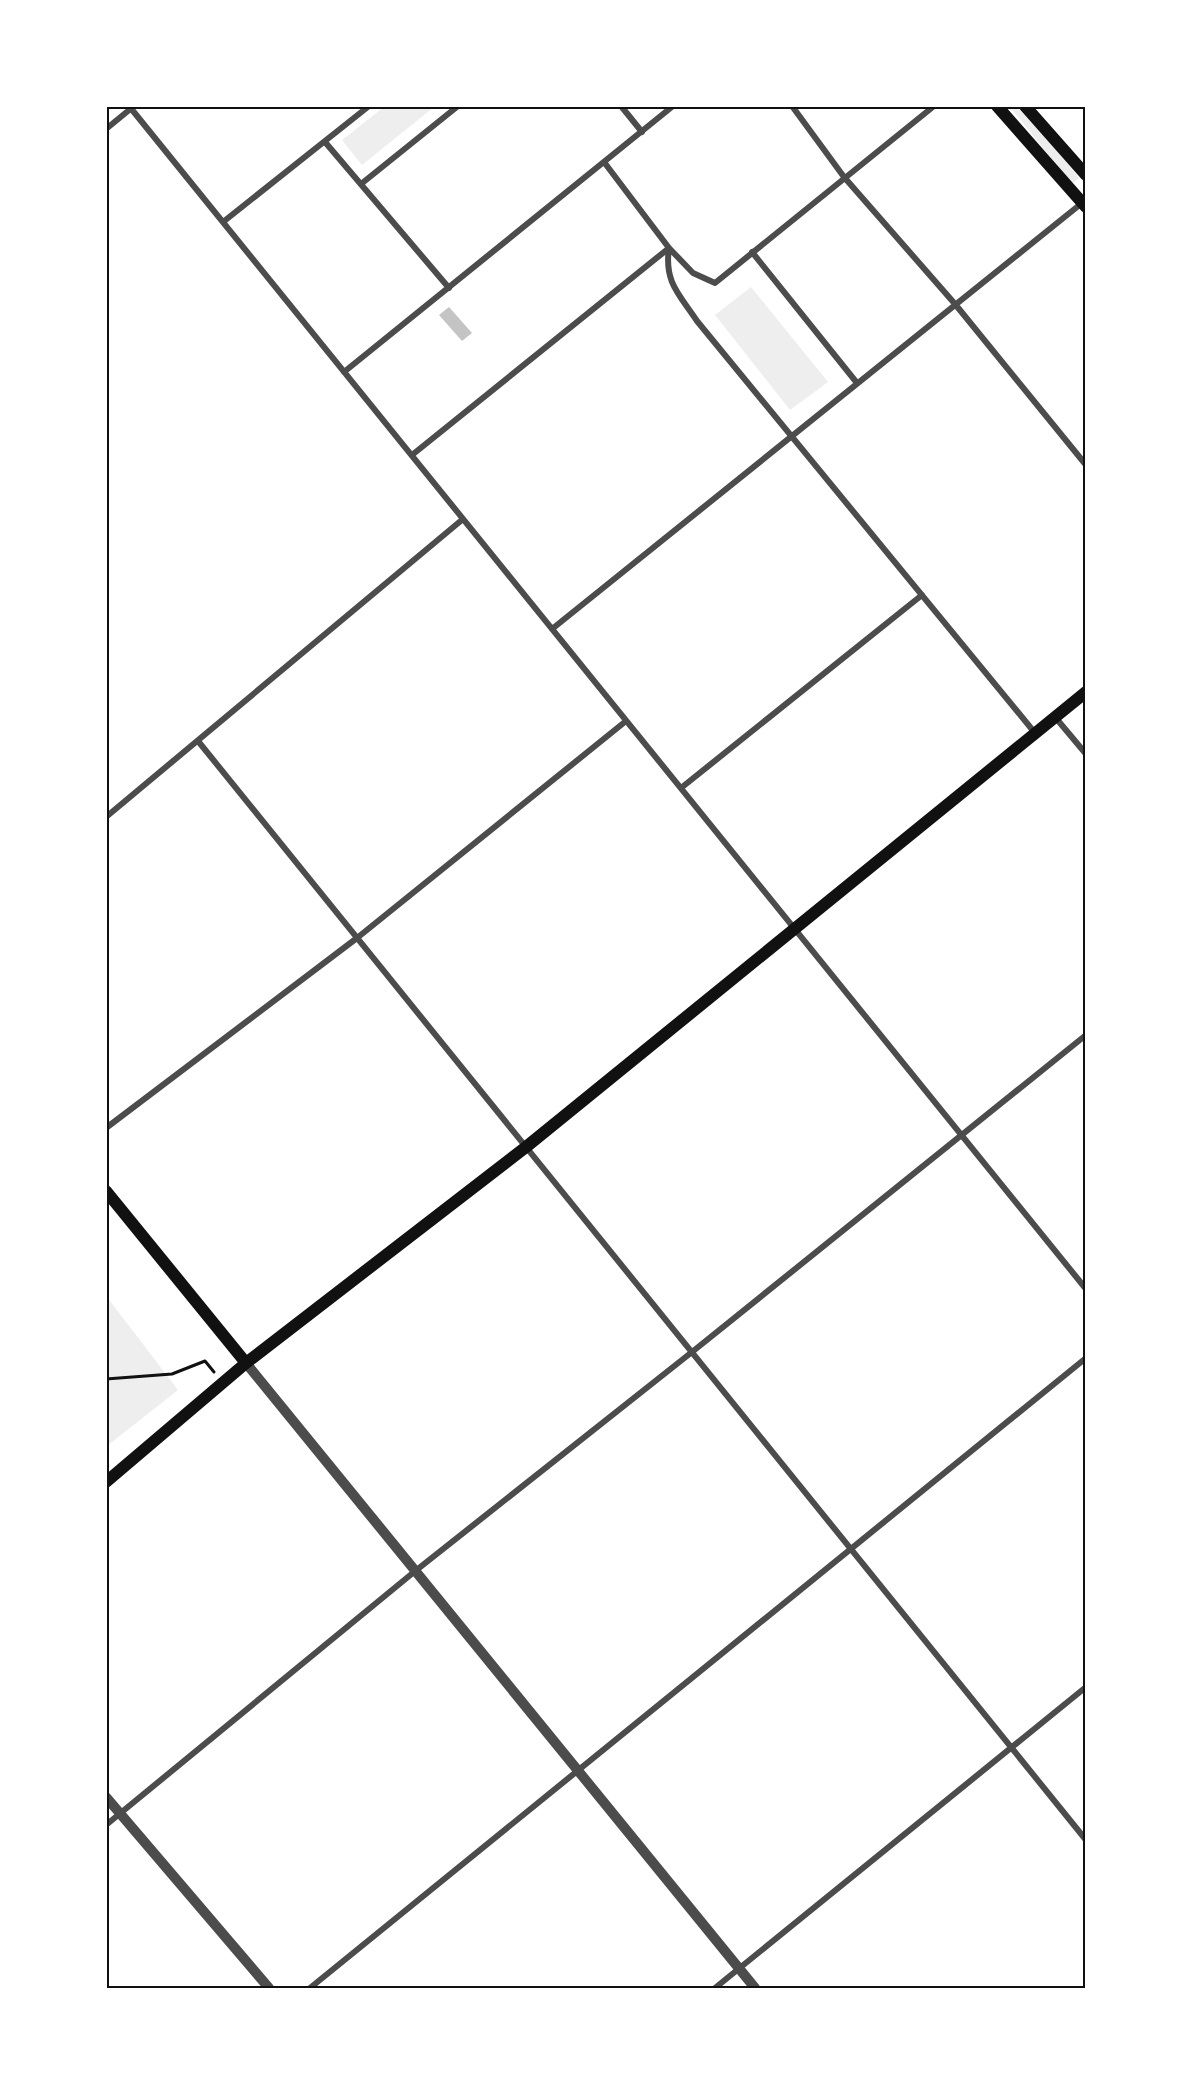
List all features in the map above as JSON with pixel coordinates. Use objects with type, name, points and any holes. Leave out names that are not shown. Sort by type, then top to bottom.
[{"type":"main road","points":[[997,106],[1084,204]]},
{"type":"main road","points":[[1025,106],[1086,175]]},
{"type":"main road","points":[[106,1482],[246,1363],[526,1147],[1086,692]]},
{"type":"main road","points":[[106,1191],[246,1363]]},
{"type":"street","points":[[361,184],[458,106]]},
{"type":"street","points":[[621,106],[642,132]]},
{"type":"street","points":[[344,372],[673,106]]},
{"type":"street","points":[[792,106],[844,177],[955,304],[1086,465]]},
{"type":"street","points":[[604,162],[669,248],[693,273],[715,283],[934,106]]},
{"type":"street","points":[[106,129],[132,107],[1086,1289]]},
{"type":"street","points":[[223,222],[365,108]]},
{"type":"street","points":[[325,142],[449,288]]},
{"type":"street","points":[[552,629],[955,304],[1084,204]]},
{"type":"street","points":[[669,248],[666,267],[697,321],[1035,733]]},
{"type":"street","points":[[412,455],[669,248]]},
{"type":"street","points":[[752,252],[857,383]]},
{"type":"street","points":[[106,817],[463,519]]},
{"type":"street","points":[[681,788],[922,595]]},
{"type":"street","points":[[1055,717],[1086,754]]},
{"type":"street","points":[[106,1128],[357,938],[627,721]]},
{"type":"street","points":[[198,741],[1086,1840]]},
{"type":"street","points":[[106,1825],[414,1572],[1086,1035]]},
{"type":"street","points":[[310,1989],[1086,1358]]},
{"type":"street","points":[[246,1363],[755,1989]]},
{"type":"street","points":[[716,1989],[1086,1687]]},
{"type":"street","points":[[106,1797],[269,1989]]},
{"type":"path","points":[[106,1379],[172,1374],[205,1361],[222,1383]]},
{"type":"shaded area","points":[[384,107],[434,107],[362,165],[342,140]]},
{"type":"shaded area","points":[[1010,107],[1021,107],[1079,178],[1072,184]]},
{"type":"shaded area","points":[[751,287],[828,382],[790,410],[715,315]]},
{"type":"shaded area","points":[[107,1297],[178,1390],[107,1446]]},
{"type":"building","points":[[449,307],[472,333],[462,341],[439,315]]}]
